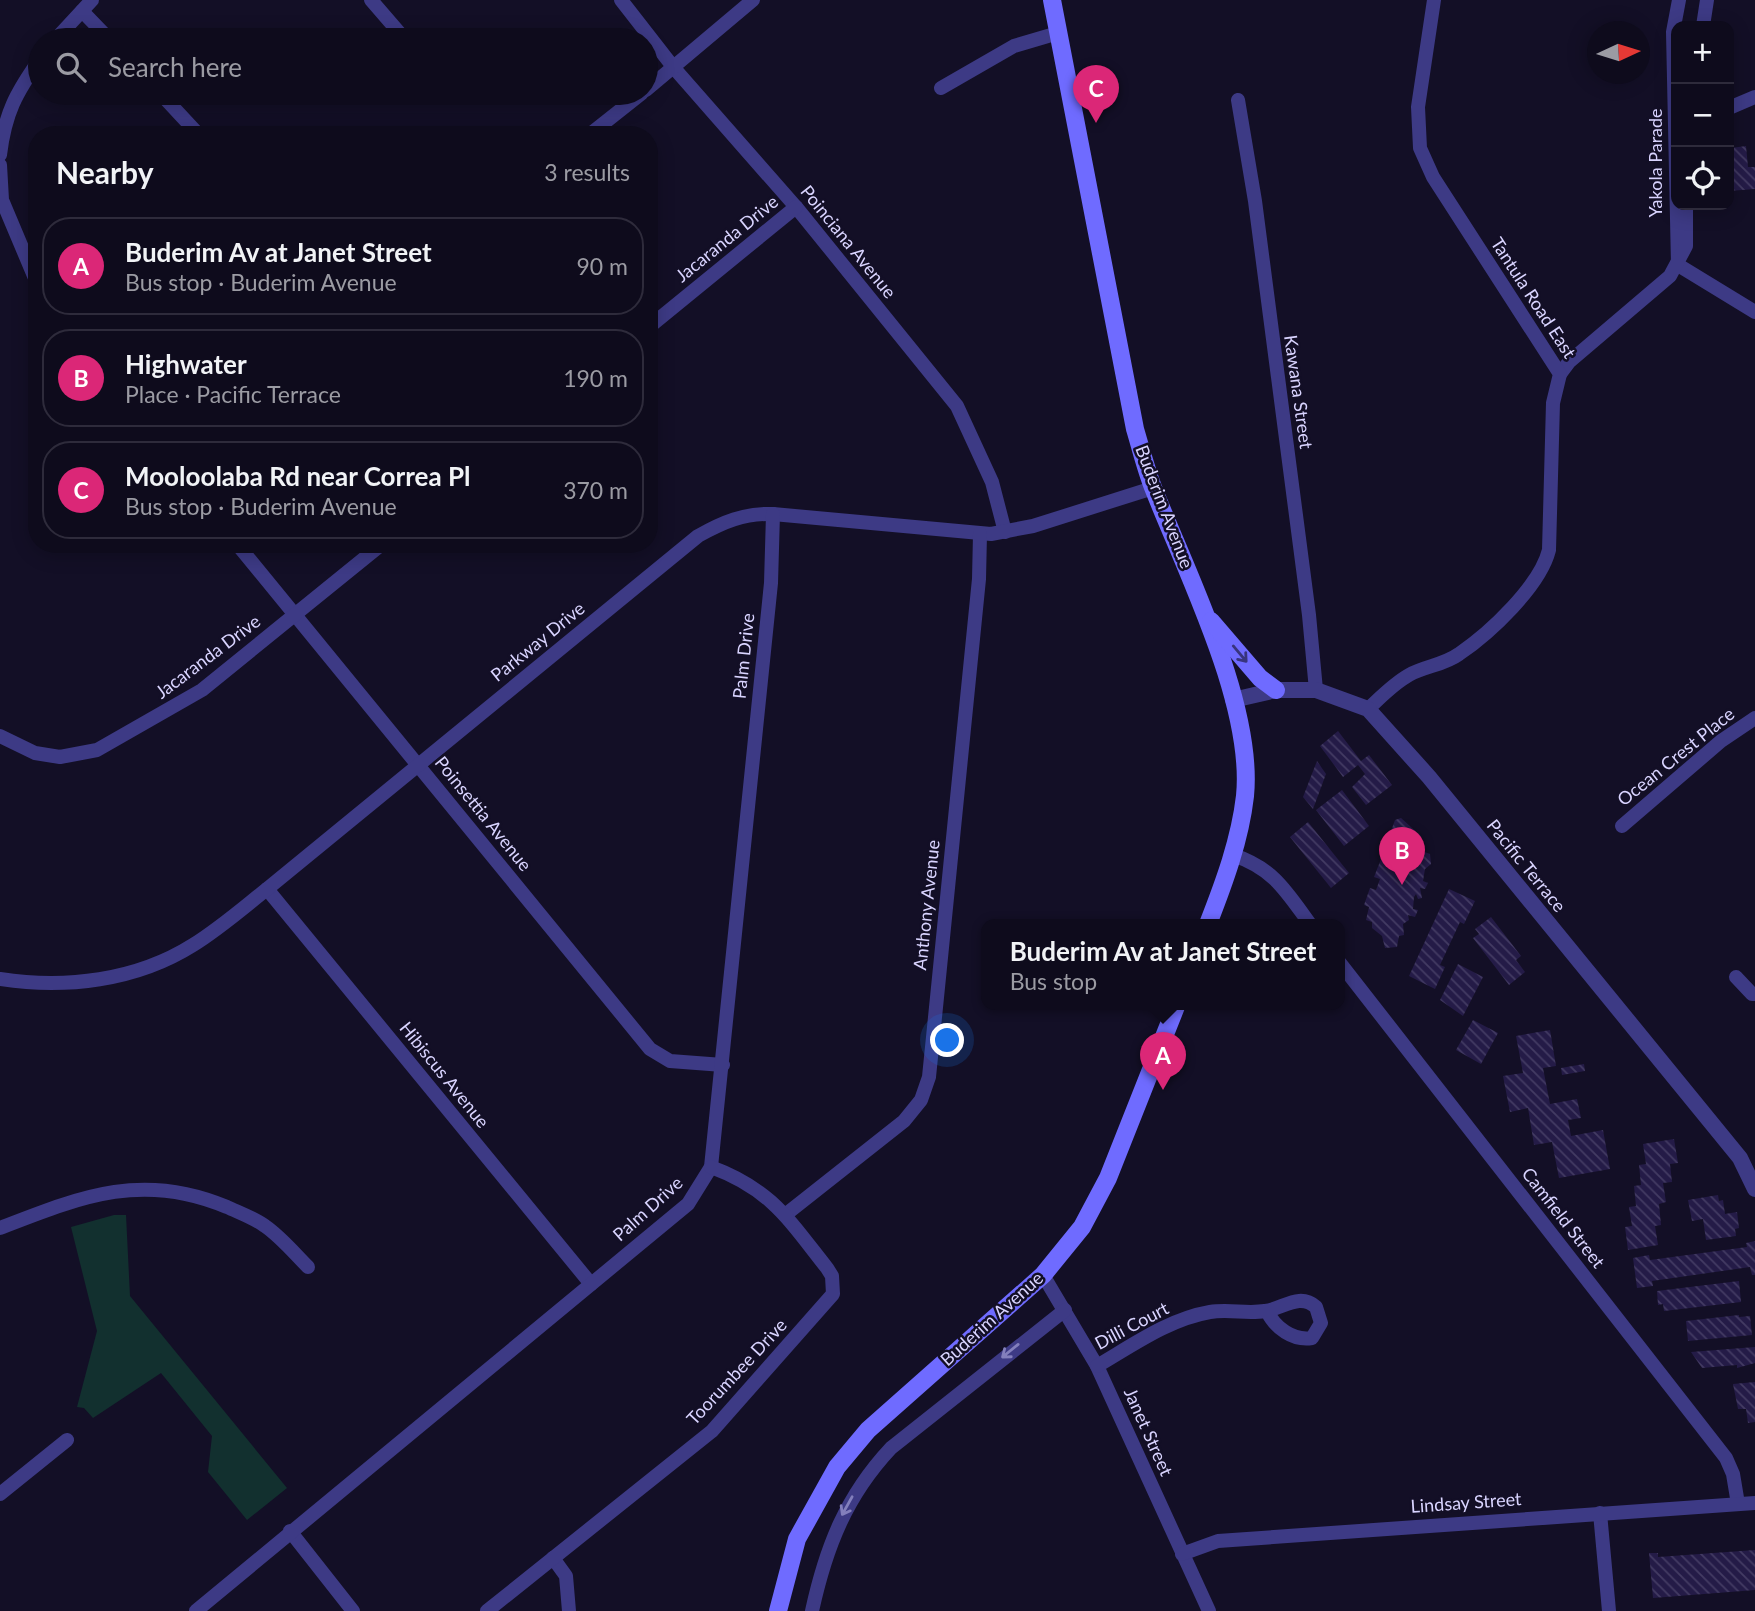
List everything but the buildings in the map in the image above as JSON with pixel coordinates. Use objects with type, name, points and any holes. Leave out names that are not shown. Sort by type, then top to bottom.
[{"type":"main road","name":"Buderim Avenue","points":[[1052,0],[1135,429],[1153,488],[1206,616],[1233,700],[1246,770],[1245,796],[1233,855],[1210,919]]},
{"type":"main road","points":[[1206,616],[1260,678],[1276,690]]},
{"type":"main road","name":"Buderim Avenue","points":[[778,1611],[797,1539],[837,1468],[868,1430],[1043,1275],[1082,1227],[1108,1178],[1175,1010]]},
{"type":"street","points":[[371,0],[395,28]]},
{"type":"street","name":"Poinciana Avenue","points":[[621,0],[643,28]]},
{"type":"street","points":[[658,80],[752,0]]},
{"type":"street","name":"Tantula Road East","points":[[1367,709],[1390,687],[1411,674],[1461,653],[1529,591],[1538,578],[1549,550],[1553,403],[1560,374],[1433,177],[1420,148],[1418,107],[1434,0]]},
{"type":"street","name":"Yakola Parade","points":[[1675,84],[1673,32],[1679,0]]},
{"type":"street","points":[[1704,21],[1707,0]]},
{"type":"street","points":[[66,28],[87,5],[102,28]]},
{"type":"street","points":[[941,88],[1014,46],[1058,33]]},
{"type":"street","name":"Poinciana Avenue","points":[[658,47],[796,207],[957,406],[992,482],[1005,532]]},
{"type":"street","points":[[0,155],[2,123],[28,76]]},
{"type":"street","points":[[1734,106],[1755,97]]},
{"type":"street","name":"Kawana Street","points":[[1238,100],[1310,615],[1316,690]]},
{"type":"street","points":[[171,105],[191,126]]},
{"type":"street","points":[[600,126],[626,105]]},
{"type":"street","name":"Yakola Parade","points":[[1676,147],[1678,265]]},
{"type":"street","points":[[0,165],[2,200],[28,262]]},
{"type":"street","name":"Jacaranda Drive","points":[[658,320],[796,207]]},
{"type":"street","name":"Yakola Parade","points":[[1678,265],[1686,246],[1686,210]]},
{"type":"street","points":[[1560,374],[1569,362],[1670,275],[1678,265],[1755,312]]},
{"type":"street","name":"Parkway Drive","points":[[0,979],[51,984],[78,982],[141,969],[194,945],[267,890],[698,536],[740,516],[773,514],[980,534],[1033,526],[1153,488]]},
{"type":"street","name":"Palm Drive","points":[[196,1611],[688,1204],[711,1167],[771,583],[773,514]]},
{"type":"street","name":"Anthony Avenue","points":[[785,1215],[904,1121],[921,1100],[929,1077],[979,579],[980,534]]},
{"type":"street","name":"Poinsettia Avenue","points":[[244,553],[654,1053],[670,1061],[723,1065]]},
{"type":"street","name":"Jacaranda Drive","points":[[0,736],[35,753],[60,757],[97,750],[194,695],[371,553]]},
{"type":"street","name":"Pacific Terrace","points":[[1233,700],[1276,690],[1316,690],[1353,701],[1367,709],[1429,777],[1740,1158],[1755,1189]]},
{"type":"street","name":"Ocean Crest Place","points":[[1622,826],[1721,741],[1755,718]]},
{"type":"street","points":[[1233,855],[1254,862],[1273,875],[1306,919]]},
{"type":"street","name":"Hibiscus Avenue","points":[[267,890],[591,1284]]},
{"type":"street","name":"Camfield Street","points":[[1345,969],[1726,1458],[1733,1474],[1738,1504]]},
{"type":"street","points":[[1736,977],[1755,994]]},
{"type":"street","name":"Pacific Terrace","points":[[1740,1158],[1755,1166]]},
{"type":"street","name":"Toorumbee Drive","points":[[487,1611],[712,1431],[830,1300],[834,1287],[827,1268],[785,1215],[757,1188],[711,1167]]},
{"type":"street","points":[[0,1228],[56,1206],[109,1191],[174,1191],[218,1203],[264,1225],[307,1267]]},
{"type":"street","name":"Janet Street","points":[[1043,1275],[1097,1366],[1209,1611]]},
{"type":"street","name":"Buderim Avenue","points":[[812,1611],[827,1549],[836,1526],[861,1482],[874,1466],[899,1441],[1065,1310]]},
{"type":"street","name":"Dilli Court","points":[[1097,1366],[1157,1331],[1194,1315],[1228,1310],[1267,1311]]},
{"type":"street","points":[[0,1494],[67,1440]]},
{"type":"street","name":"Lindsay Street","points":[[1182,1554],[1218,1541],[1755,1503]]},
{"type":"street","points":[[1601,1513],[1609,1611]]},
{"type":"street","points":[[290,1531],[353,1611]]},
{"type":"street","points":[[553,1558],[566,1576],[569,1611]]},
{"type":"green space","points":[[114,1215],[126,1215],[130,1296],[287,1488],[247,1520],[208,1472],[212,1436],[161,1373],[93,1418],[84,1408],[77,1407],[97,1331],[71,1227]]},
{"type":"place","name":"Mooloolaba Rd near Correa Pl","points":[[1096,123]]},
{"type":"place","name":"Highwater","points":[[1402,885]]},
{"type":"place","name":"Buderim Av at Janet Street","points":[[1163,1090]]}]
